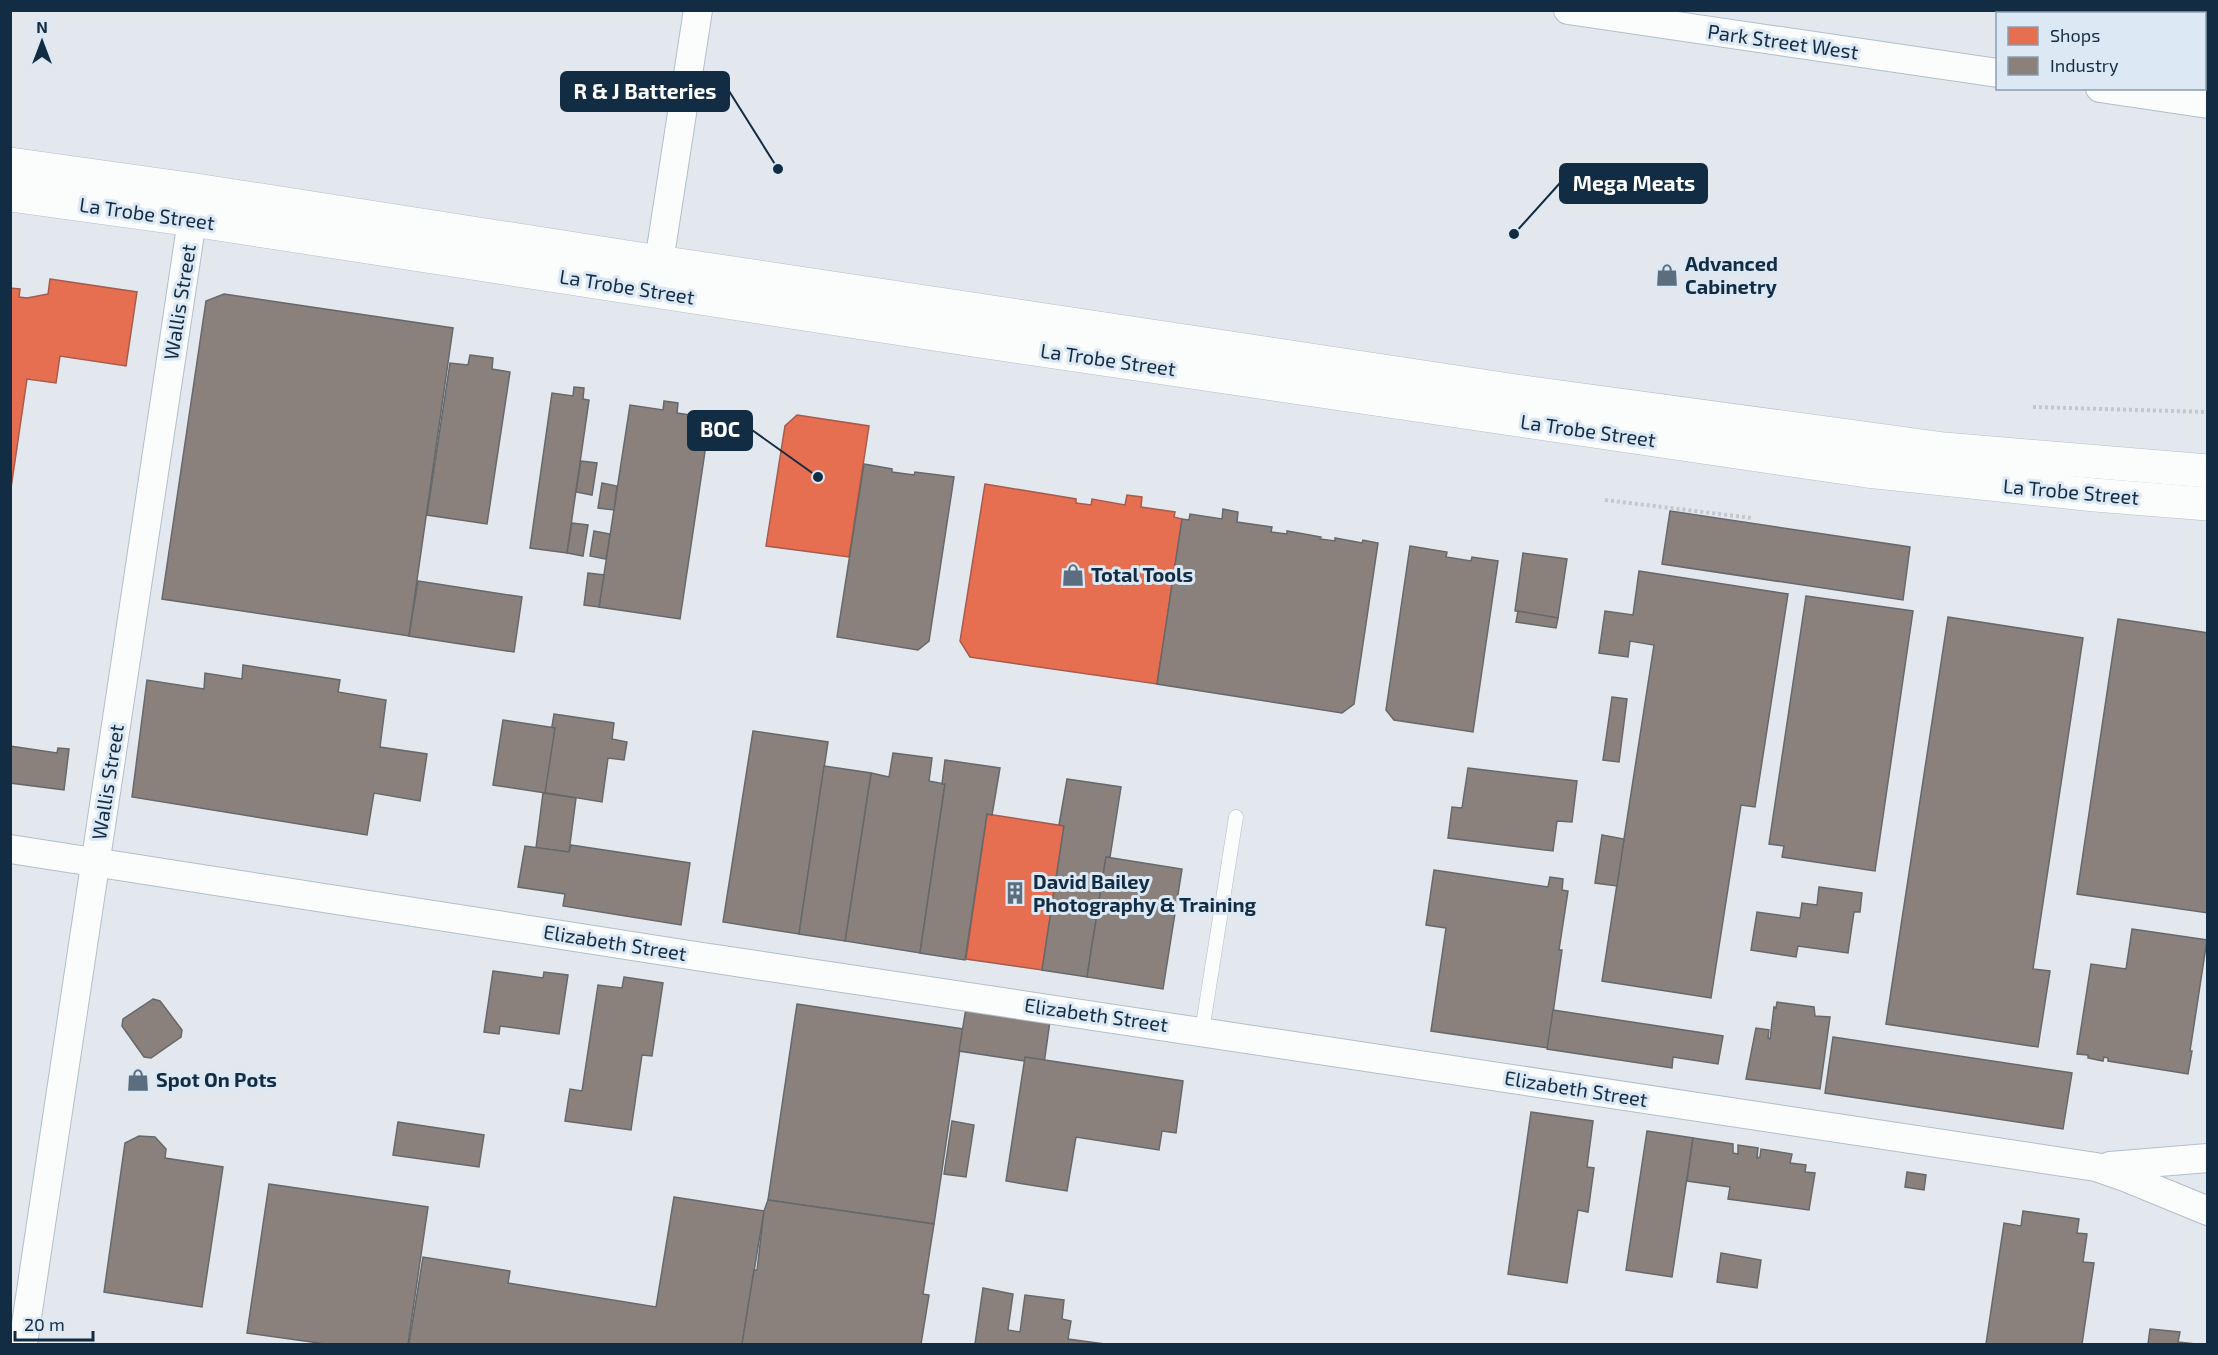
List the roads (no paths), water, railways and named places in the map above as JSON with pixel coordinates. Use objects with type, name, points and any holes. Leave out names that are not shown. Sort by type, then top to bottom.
[{"type":"main road","name":"La Trobe Street","points":[[10,164],[194,205],[657,277],[1368,399],[1867,471],[2095,495],[2208,504]]},
{"type":"main road","name":"La Trobe Street","points":[[10,195],[194,205]]},
{"type":"main road","name":"La Trobe Street","points":[[657,277],[1909,444],[2208,471]]},
{"type":"street","points":[[657,277],[698,10]]},
{"type":"street","name":"Park Street West","points":[[1568,10],[1624,15],[1996,74]]},
{"type":"street","points":[[2114,90],[2208,104]]},
{"type":"street","name":"Wallis Street","points":[[23,1344],[194,205]]},
{"type":"street","name":"Elizabeth Street","points":[[10,849],[2096,1167],[2208,1211]]},
{"type":"street","name":"Elizabeth Street","points":[[2096,1167],[2208,1158]]},
{"type":"lane","points":[[1202,1031],[1236,817]]},
{"type":"place","name":"R & J Batteries","points":[[778,169]]},
{"type":"place","name":"Mega Meats","points":[[1514,234]]},
{"type":"place","name":"Advanced Cabinetry","points":[[1667,275]]},
{"type":"place","name":"BOC","points":[[818,477]]},
{"type":"place","name":"Total Tools","points":[[1073,575]]},
{"type":"place","name":"David Bailey Photography & Training","points":[[1015,893]]},
{"type":"place","name":"Spot On Pots","points":[[138,1080]]}]
